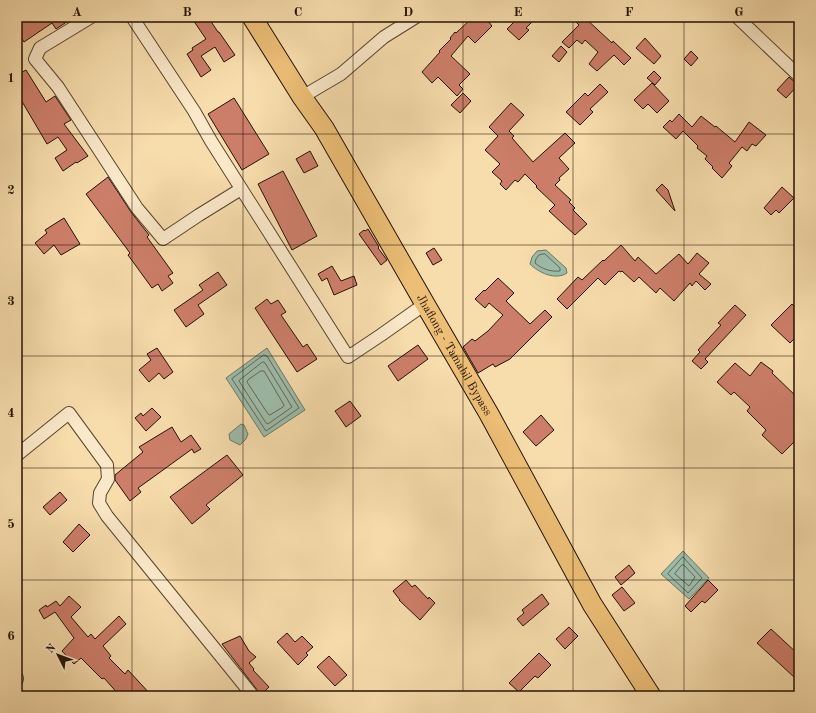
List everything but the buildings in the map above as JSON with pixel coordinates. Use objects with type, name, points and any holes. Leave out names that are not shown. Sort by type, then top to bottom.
[{"type":"highway","name":"Jhaflong - Tamabil Bypass","points":[[252,17],[302,97],[324,128],[489,414],[592,604],[651,696]]},
{"type":"street","points":[[91,17],[40,48],[35,59],[58,87],[137,208],[164,239],[198,215],[241,189]]},
{"type":"street","points":[[132,17],[194,111],[241,189],[348,356],[425,304]]},
{"type":"street","points":[[302,97],[341,74],[384,37],[416,17]]},
{"type":"street","points":[[737,17],[799,76]]},
{"type":"street","points":[[17,455],[69,412],[107,465],[108,479],[100,494],[99,503],[107,516],[253,696]]},
{"type":"water","points":[[546,250],[566,268],[567,273],[552,276],[537,270],[530,264],[532,257],[537,251]]},
{"type":"water","points":[[267,348],[305,410],[264,437],[226,378]]},
{"type":"water","points":[[241,424],[244,425],[248,434],[246,439],[240,445],[230,440],[229,434]]},
{"type":"water","points":[[683,551],[709,578],[689,599],[661,574]]}]
